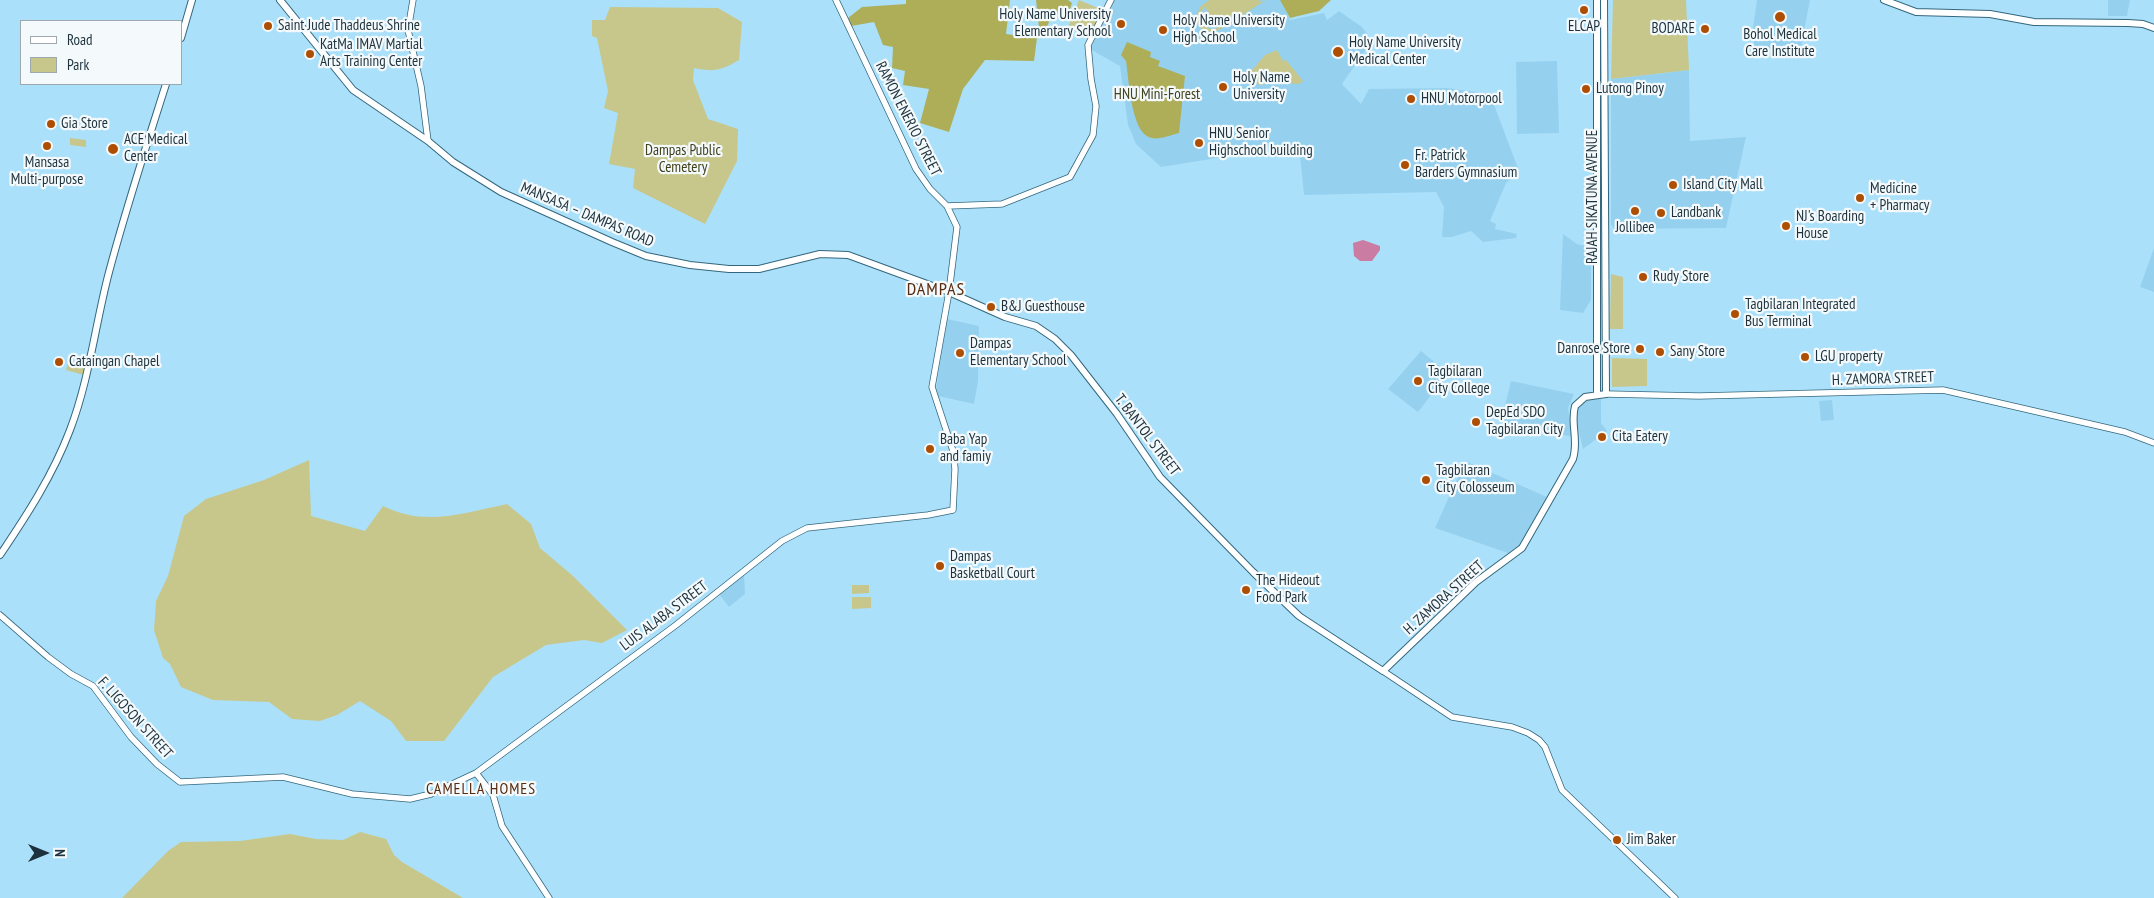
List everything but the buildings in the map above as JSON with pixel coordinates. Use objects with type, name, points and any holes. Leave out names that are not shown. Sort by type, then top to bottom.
[{"type":"main road","points":[[182,35],[192,0]]},
{"type":"main road","name":"MANSASA – DAMPAS ROAD","points":[[280,0],[352,90],[428,141],[453,162],[501,192],[646,256],[709,268],[759,269],[820,254],[842,254],[950,292]]},
{"type":"main road","points":[[1597,0],[1597,394],[1606,394]]},
{"type":"main road","name":"RAJAH SIKATUNA AVENUE","points":[[1604,0],[1606,394]]},
{"type":"main road","points":[[1884,0],[1916,12],[1990,14],[2034,22],[2143,24],[2154,28]]},
{"type":"main road","points":[[1597,76],[1605,76]]},
{"type":"main road","points":[[0,555],[41,493],[70,430],[87,373],[118,240],[166,85]]},
{"type":"main road","points":[[1597,244],[1605,245]]},
{"type":"main road","name":"T. BANTOL STREET","points":[[950,292],[1005,317],[1036,326],[1055,339],[1117,414],[1160,477],[1253,572],[1299,616],[1384,671]]},
{"type":"main road","name":"H. ZAMORA STREET","points":[[1384,671],[1476,582],[1522,548],[1573,458],[1577,445],[1573,420],[1575,406],[1585,397],[1597,394]]},
{"type":"street","points":[[413,0],[408,30],[409,40],[420,86],[428,141]]},
{"type":"street","name":"RAMON ENERIO STREET","points":[[836,0],[916,169],[930,190],[947,206],[957,227],[950,292],[932,387],[953,452],[955,469],[953,510]]},
{"type":"street","points":[[947,206],[1002,204],[1070,177],[1093,135],[1096,106],[1090,79],[1088,45],[1111,0]]},
{"type":"street","name":"H. ZAMORA STREET","points":[[1606,394],[1699,396],[1944,390],[2125,432],[2154,443]]},
{"type":"street","name":"LUIS ALABA STREET","points":[[180,782],[283,777],[352,794],[410,799],[431,794],[476,773],[676,625],[782,541],[807,528],[928,515],[953,510]]},
{"type":"street","name":"F. LIGOSON STREET","points":[[0,616],[56,662],[93,686],[131,737],[157,764],[180,782]]},
{"type":"street","points":[[1384,671],[1452,717],[1512,728],[1528,733],[1539,740],[1544,747],[1562,790],[1675,898]]},
{"type":"street","points":[[476,773],[490,790],[502,826],[549,898]]},
{"type":"shaded area","name":"Holy Name University","points":[[1114,0],[1282,0],[1290,20],[1324,13],[1327,20],[1339,11],[1362,27],[1372,41],[1342,84],[1361,104],[1369,89],[1447,88],[1490,94],[1519,171],[1506,183],[1490,221],[1496,224],[1495,229],[1517,234],[1516,238],[1483,242],[1471,231],[1452,237],[1442,237],[1444,207],[1436,192],[1304,195],[1300,155],[1294,149],[1235,145],[1230,156],[1161,167],[1136,144],[1128,125],[1120,66],[1090,49]]},
{"type":"shaded area","name":"Bohol Medical Care Institute","points":[[1757,0],[1810,0],[1799,57],[1754,46],[1753,28]]},
{"type":"shaded area","points":[[2108,0],[2130,0],[2127,16],[2108,16]]},
{"type":"shaded area","points":[[1557,61],[1559,133],[1517,134],[1516,62]]},
{"type":"shaded area","name":"Island City Mall","points":[[1689,70],[1690,141],[1746,137],[1726,228],[1614,229],[1611,224],[1611,79]]},
{"type":"shaded area","points":[[1563,234],[1577,244],[1591,247],[1591,300],[1583,313],[1560,310]]},
{"type":"shaded area","points":[[1363,240],[1380,246],[1380,250],[1372,261],[1360,261],[1354,256],[1353,243]]},
{"type":"shaded area","points":[[2154,248],[2154,292],[2140,287]]},
{"type":"shaded area","name":"Dampas Elementary School","points":[[947,319],[979,326],[978,381],[974,404],[938,396],[936,389]]},
{"type":"shaded area","name":"Tagbilaran City College","points":[[1421,351],[1448,373],[1418,412],[1388,389]]},
{"type":"shaded area","points":[[1511,381],[1574,394],[1568,408],[1573,437],[1501,422]]},
{"type":"shaded area","points":[[1601,398],[1601,423],[1607,431],[1583,449],[1576,419],[1578,408],[1584,401]]},
{"type":"shaded area","points":[[1832,400],[1834,420],[1821,421],[1819,401]]},
{"type":"shaded area","points":[[1465,461],[1547,497],[1520,545],[1508,553],[1435,528]]},
{"type":"shaded area","points":[[744,575],[745,594],[729,607],[719,594]]},
{"type":"green space","points":[[906,0],[1010,0],[1006,34],[1037,38],[1034,61],[985,60],[963,89],[949,132],[920,123],[929,89],[903,85],[905,71],[892,68],[893,47],[883,45],[874,22],[851,26],[848,18],[862,7],[906,4]]},
{"type":"green space","points":[[1036,0],[1068,0],[1072,3],[1068,15],[1061,13],[1050,19],[1046,30],[1039,28]]},
{"type":"green space","points":[[1079,0],[1103,10],[1089,35],[1069,25]]},
{"type":"green space","points":[[1209,0],[1259,0],[1260,2],[1266,0],[1219,30],[1210,32],[1201,29],[1196,18],[1200,7]],"holes":[[[1205,7],[1218,28],[1210,29],[1202,25],[1200,15]]]},
{"type":"green space","points":[[1280,0],[1331,0],[1319,11],[1290,18]]},
{"type":"green space","points":[[1613,0],[1686,0],[1689,70],[1611,79]]},
{"type":"green space","name":"Dampas Public Cemetery","points":[[610,7],[718,8],[742,22],[739,60],[717,70],[694,68],[693,80],[708,119],[738,129],[737,161],[705,224],[633,188],[635,169],[609,164],[618,113],[604,108],[608,91],[597,38],[592,36],[592,20],[605,20]]},
{"type":"green space","name":"HNU Mini-Forest","points":[[1127,42],[1151,52],[1150,57],[1160,61],[1158,66],[1185,76],[1179,133],[1162,138],[1152,138],[1145,135],[1140,127],[1132,105],[1126,61],[1121,55]]},
{"type":"green space","points":[[1277,50],[1283,61],[1286,60],[1303,81],[1299,84],[1276,82],[1259,85],[1248,75],[1265,55]]},
{"type":"green space","points":[[70,138],[86,140],[86,147],[70,145]]},
{"type":"green space","points":[[1611,274],[1623,277],[1623,329],[1610,329]]},
{"type":"green space","points":[[1612,358],[1647,359],[1647,386],[1612,387]]},
{"type":"green space","points":[[69,360],[86,365],[84,375],[66,370]]},
{"type":"green space","points":[[309,460],[311,516],[365,531],[383,506],[414,516],[429,517],[460,514],[507,504],[531,524],[540,548],[573,576],[627,630],[602,643],[584,640],[546,645],[493,677],[444,741],[406,741],[391,721],[360,701],[337,715],[320,721],[292,719],[269,702],[213,700],[181,687],[170,664],[163,658],[154,630],[156,601],[168,576],[184,516],[206,499],[264,480]]},
{"type":"green space","points":[[852,585],[869,585],[869,593],[852,594]]},
{"type":"green space","points":[[852,597],[871,597],[871,608],[852,609]]},
{"type":"green space","points":[[360,832],[386,839],[394,855],[402,862],[463,898],[122,898],[168,851],[181,842],[240,841],[290,834],[316,839],[343,840]]},
{"type":"place","name":"ELCAP","points":[[1584,10]]},
{"type":"place","name":"Bohol Medical Care Institute","points":[[1780,17]]},
{"type":"place","name":"Holy Name University Elementary School","points":[[1121,24]]},
{"type":"place","name":"Saint Jude Thaddeus Shrine","points":[[268,26]]},
{"type":"place","name":"BODARE","points":[[1705,29]]},
{"type":"place","name":"Holy Name University High School","points":[[1163,30]]},
{"type":"place","name":"Holy Name University Medical Center","points":[[1338,52]]},
{"type":"place","name":"KatMa IMAV Martial Arts Training Center","points":[[310,54]]},
{"type":"place","name":"Holy Name University","points":[[1223,87]]},
{"type":"place","name":"Lutong Pinoy","points":[[1586,89]]},
{"type":"place","name":"HNU Motorpool","points":[[1411,99]]},
{"type":"place","name":"Gia Store","points":[[51,124]]},
{"type":"place","name":"HNU Senior Highschool building","points":[[1199,143]]},
{"type":"place","name":"Mansasa Multi-purpose","points":[[47,146]]},
{"type":"place","name":"ACE Medical Center","points":[[113,149]]},
{"type":"place","name":"Fr. Patrick Barders Gymnasium","points":[[1405,165]]},
{"type":"place","name":"Island City Mall","points":[[1673,185]]},
{"type":"place","name":"Medicine + Pharmacy","points":[[1860,198]]},
{"type":"place","name":"Jollibee","points":[[1635,211]]},
{"type":"place","name":"Landbank","points":[[1661,213]]},
{"type":"place","name":"NJ's Boarding House","points":[[1786,226]]},
{"type":"place","name":"Rudy Store","points":[[1643,277]]},
{"type":"place","name":"B&J Guesthouse","points":[[991,307]]},
{"type":"place","name":"Tagbilaran Integrated Bus Terminal","points":[[1735,314]]},
{"type":"place","name":"Danrose Store","points":[[1640,349]]},
{"type":"place","name":"Sany Store","points":[[1660,352]]},
{"type":"place","name":"Dampas Elementary School","points":[[960,353]]},
{"type":"place","name":"LGU property","points":[[1805,357]]},
{"type":"place","name":"Cataingan Chapel","points":[[59,362]]},
{"type":"place","name":"Tagbilaran City College","points":[[1418,381]]},
{"type":"place","name":"DepEd SDO Tagbilaran City","points":[[1476,422]]},
{"type":"place","name":"Cita Eatery","points":[[1602,437]]},
{"type":"place","name":"Baba Yap and famiy","points":[[930,449]]},
{"type":"place","name":"Tagbilaran City Colosseum","points":[[1426,480]]},
{"type":"place","name":"Dampas Basketball Court","points":[[940,566]]},
{"type":"place","name":"The Hideout Food Park","points":[[1246,590]]},
{"type":"place","name":"Jim Baker","points":[[1617,840]]},
{"type":"district","name":"DAMPAS","points":[[936,290]]},
{"type":"district","name":"CAMELLA HOMES","points":[[481,789]]}]
